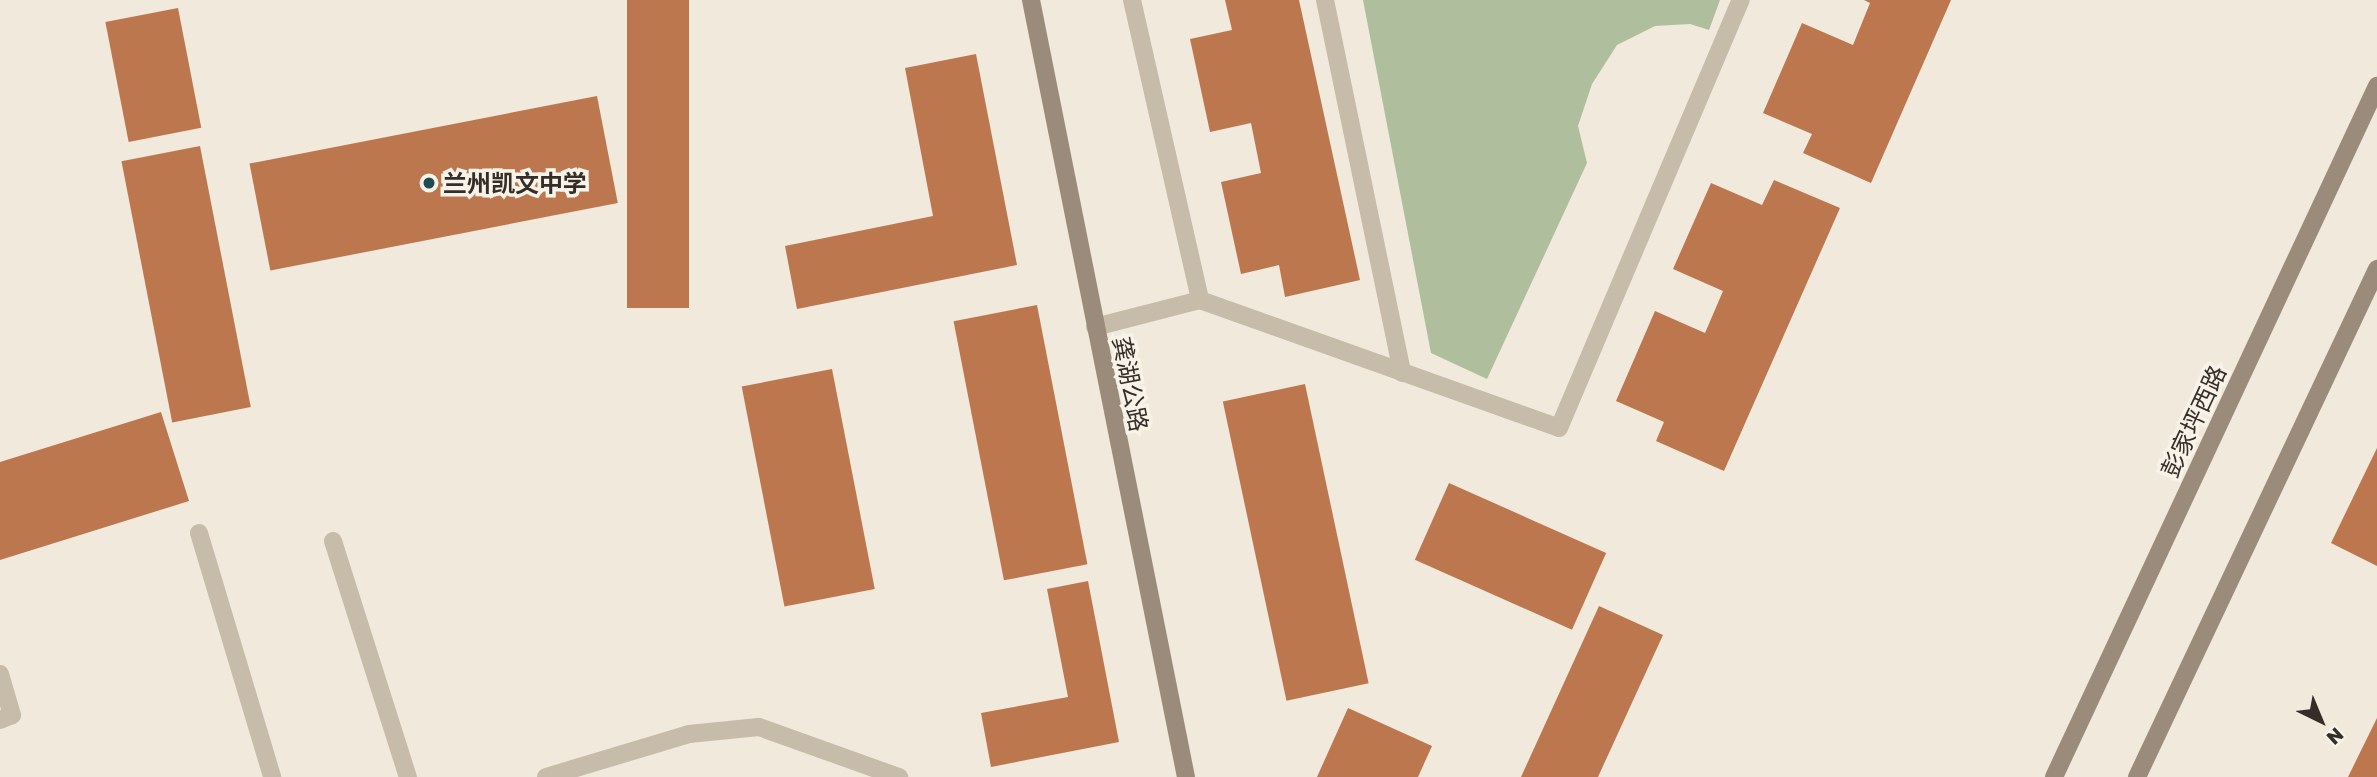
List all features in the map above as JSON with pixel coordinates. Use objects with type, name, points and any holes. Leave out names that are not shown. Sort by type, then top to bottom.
[{"type":"main road","name":"龚湖公路","points":[[1031,0],[1186,777]]},
{"type":"main road","name":"彭家坪西路","points":[[2054,777],[2377,86]]},
{"type":"main road","points":[[2137,777],[2377,269]]},
{"type":"street","points":[[1132,0],[1200,300]]},
{"type":"street","points":[[1325,0],[1402,373]]},
{"type":"street","points":[[1095,327],[1200,300],[1559,428],[1741,0]]},
{"type":"street","points":[[199,533],[272,777]]},
{"type":"street","points":[[333,541],[408,777]]},
{"type":"street","points":[[0,674],[12,715],[0,720]]},
{"type":"street","points":[[546,777],[689,734],[759,727],[899,777]]},
{"type":"green space","points":[[1363,0],[1720,0],[1709,30],[1690,24],[1655,26],[1617,45],[1592,84],[1578,126],[1587,163],[1487,379],[1431,353]]},
{"type":"building","points":[[627,0],[689,0],[689,308],[627,308]]},
{"type":"building","points":[[1225,0],[1299,0],[1360,280],[1285,297],[1279,265],[1241,274],[1221,182],[1261,173],[1251,123],[1210,132],[1190,39],[1232,30]]},
{"type":"building","points":[[1864,0],[1951,0],[1871,183],[1803,153],[1812,134],[1763,113],[1802,23],[1853,45],[1870,3]]},
{"type":"building","points":[[178,8],[201,128],[129,142],[105,22]]},
{"type":"building","points":[[976,54],[1017,265],[797,309],[785,246],[933,216],[905,68]]},
{"type":"building","points":[[597,96],[618,203],[270,271],[250,164]]},
{"type":"building","points":[[200,146],[251,407],[172,422],[121,161]]},
{"type":"building","points":[[1774,180],[1840,208],[1724,471],[1656,441],[1664,422],[1616,401],[1655,311],[1705,333],[1723,291],[1673,269],[1711,183],[1762,205]]},
{"type":"building","points":[[1037,305],[1087,564],[1004,580],[954,321]]},
{"type":"building","points":[[832,369],[875,589],[784,606],[742,387]]},
{"type":"building","points":[[1305,384],[1369,683],[1286,701],[1223,401]]},
{"type":"building","points":[[161,412],[189,501],[0,560],[0,462]]},
{"type":"building","points":[[2377,448],[2377,566],[2331,543]]},
{"type":"building","points":[[1449,483],[1606,553],[1572,630],[1415,560]]},
{"type":"building","points":[[1088,581],[1119,742],[991,767],[981,713],[1068,697],[1047,589]]},
{"type":"building","points":[[1599,606],[1663,635],[1598,777],[1521,777]]},
{"type":"building","points":[[1348,708],[1432,746],[1418,777],[1317,777]]},
{"type":"building","points":[[2377,718],[2377,777],[2348,777]]},
{"type":"place","name":"兰州凯文中学","points":[[429,183]]}]
